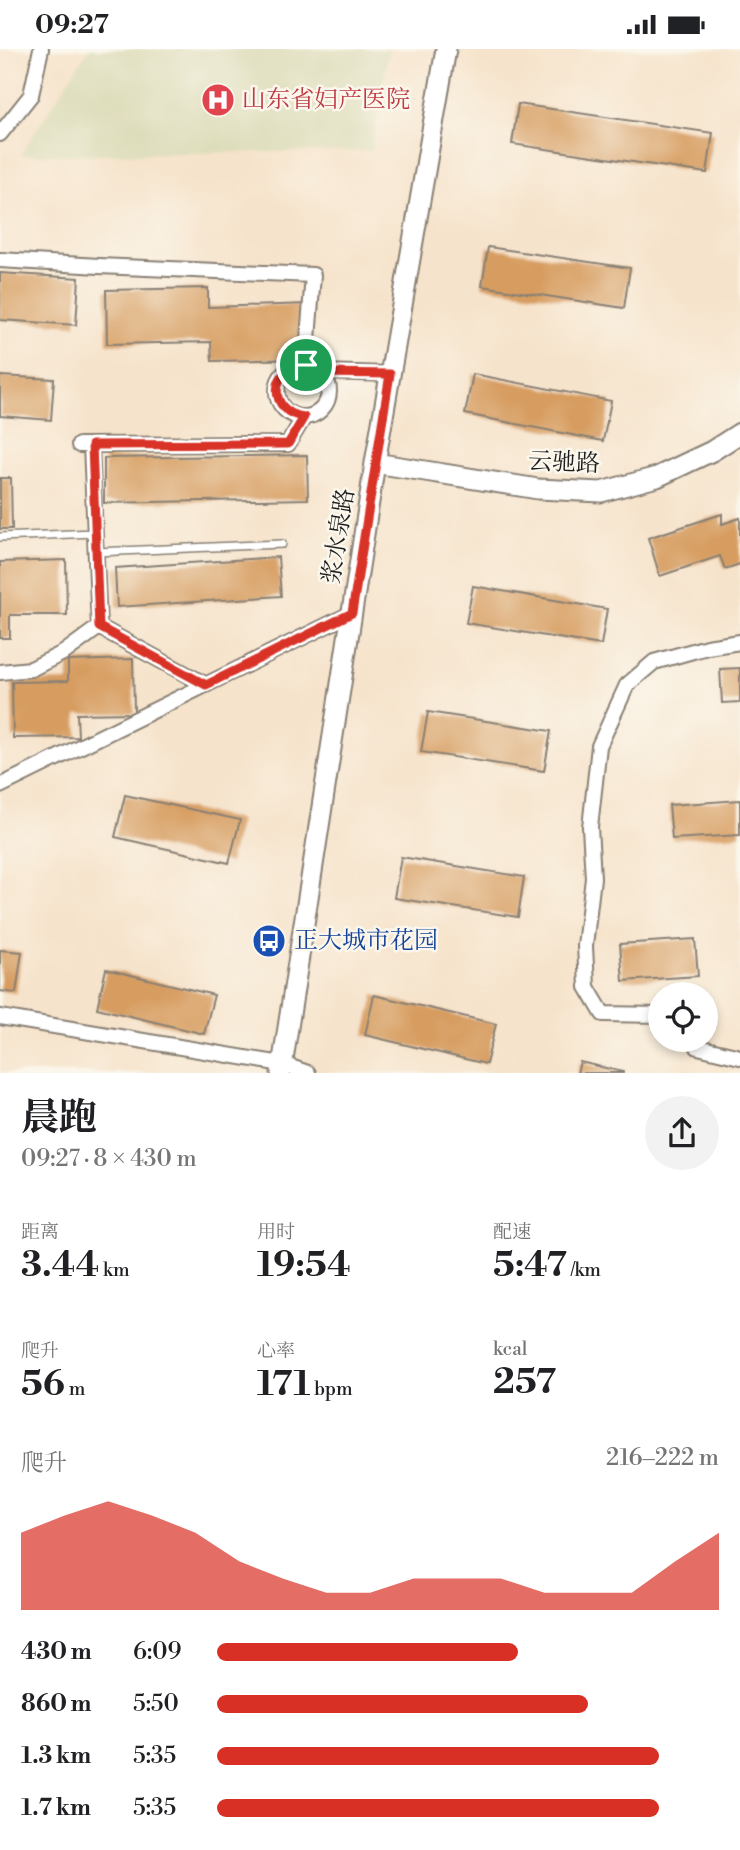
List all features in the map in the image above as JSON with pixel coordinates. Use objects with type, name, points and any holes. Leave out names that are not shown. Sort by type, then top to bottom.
[{"type":"main road","name":"浆水泉路","points":[[282,1069],[375,463],[446,49]]},
{"type":"main road","name":"云驰路","points":[[375,463],[538,489],[601,492],[657,477],[712,451],[740,433]]},
{"type":"street","points":[[0,134],[31,95],[41,49]]},
{"type":"street","points":[[0,260],[313,275],[306,365]]},
{"type":"street","points":[[306,365],[322,373],[327,379],[329,396],[320,411],[304,417],[296,416],[282,407],[277,390],[283,375],[298,366],[306,365]]},
{"type":"street","points":[[322,373],[390,374]]},
{"type":"street","points":[[99,627],[88,445],[288,444],[304,417]]},
{"type":"street","points":[[0,786],[352,613]]},
{"type":"street","points":[[99,627],[206,685]]},
{"type":"street","points":[[0,672],[31,669],[65,652],[99,627]]},
{"type":"street","points":[[648,1015],[603,1014],[587,987],[585,946],[593,878],[590,827],[599,746],[626,685],[654,662],[707,647],[740,642]]},
{"type":"street","points":[[0,1017],[309,1073]]},
{"type":"street","points":[[718,1052],[740,1057]]},
{"type":"lane","points":[[0,537],[95,533]]},
{"type":"lane","points":[[96,552],[282,544]]},
{"type":"shaded area","name":"山东省妇产医院","points":[[89,49],[389,49],[371,151],[20,155]]},
{"type":"building","points":[[518,104],[713,133],[707,173],[512,144]]},
{"type":"building","points":[[488,247],[630,268],[624,308],[482,286]]},
{"type":"building","points":[[0,273],[79,278],[76,325],[0,320]]},
{"type":"building","points":[[208,288],[208,307],[310,304],[311,359],[212,361],[211,342],[107,344],[106,290]]},
{"type":"building","points":[[473,374],[611,401],[603,441],[465,414]]},
{"type":"building","points":[[0,376],[54,379],[51,420],[0,416]]},
{"type":"building","points":[[307,455],[308,499],[104,503],[104,458]]},
{"type":"building","points":[[0,478],[11,478],[12,529],[0,529]]},
{"type":"building","points":[[722,514],[722,524],[740,518],[740,564],[725,569],[720,556],[660,576],[648,538]]},
{"type":"building","points":[[278,557],[281,596],[117,607],[115,568]]},
{"type":"building","points":[[66,560],[67,615],[10,615],[10,638],[0,638],[0,562]]},
{"type":"building","points":[[473,586],[607,609],[601,645],[466,623]]},
{"type":"building","points":[[133,659],[134,713],[77,714],[78,737],[13,738],[12,682],[68,681],[68,661]]},
{"type":"building","points":[[740,668],[740,702],[722,703],[720,669]]},
{"type":"building","points":[[428,712],[551,731],[544,771],[421,752]]},
{"type":"building","points":[[125,795],[240,820],[229,863],[115,837]]},
{"type":"building","points":[[740,800],[740,835],[672,839],[669,805]]},
{"type":"building","points":[[401,857],[524,877],[518,917],[394,898]]},
{"type":"building","points":[[695,939],[698,976],[623,981],[620,944]]},
{"type":"building","points":[[0,950],[22,952],[16,993],[0,991]]},
{"type":"building","points":[[106,969],[214,995],[204,1034],[97,1008]]},
{"type":"building","points":[[374,995],[496,1024],[486,1064],[365,1035]]},
{"type":"building","points":[[580,1062],[623,1072],[623,1073],[577,1073]]},
{"type":"place","name":"山东省妇产医院","points":[[218,100]]},
{"type":"place","name":"正大城市花园","points":[[269,941]]},
{"type":"route","points":[[306,365],[322,373],[390,374],[352,613],[206,685],[99,627],[92,445],[288,444],[304,417],[296,416],[282,407],[277,390],[283,375],[289,369],[306,365]]}]
